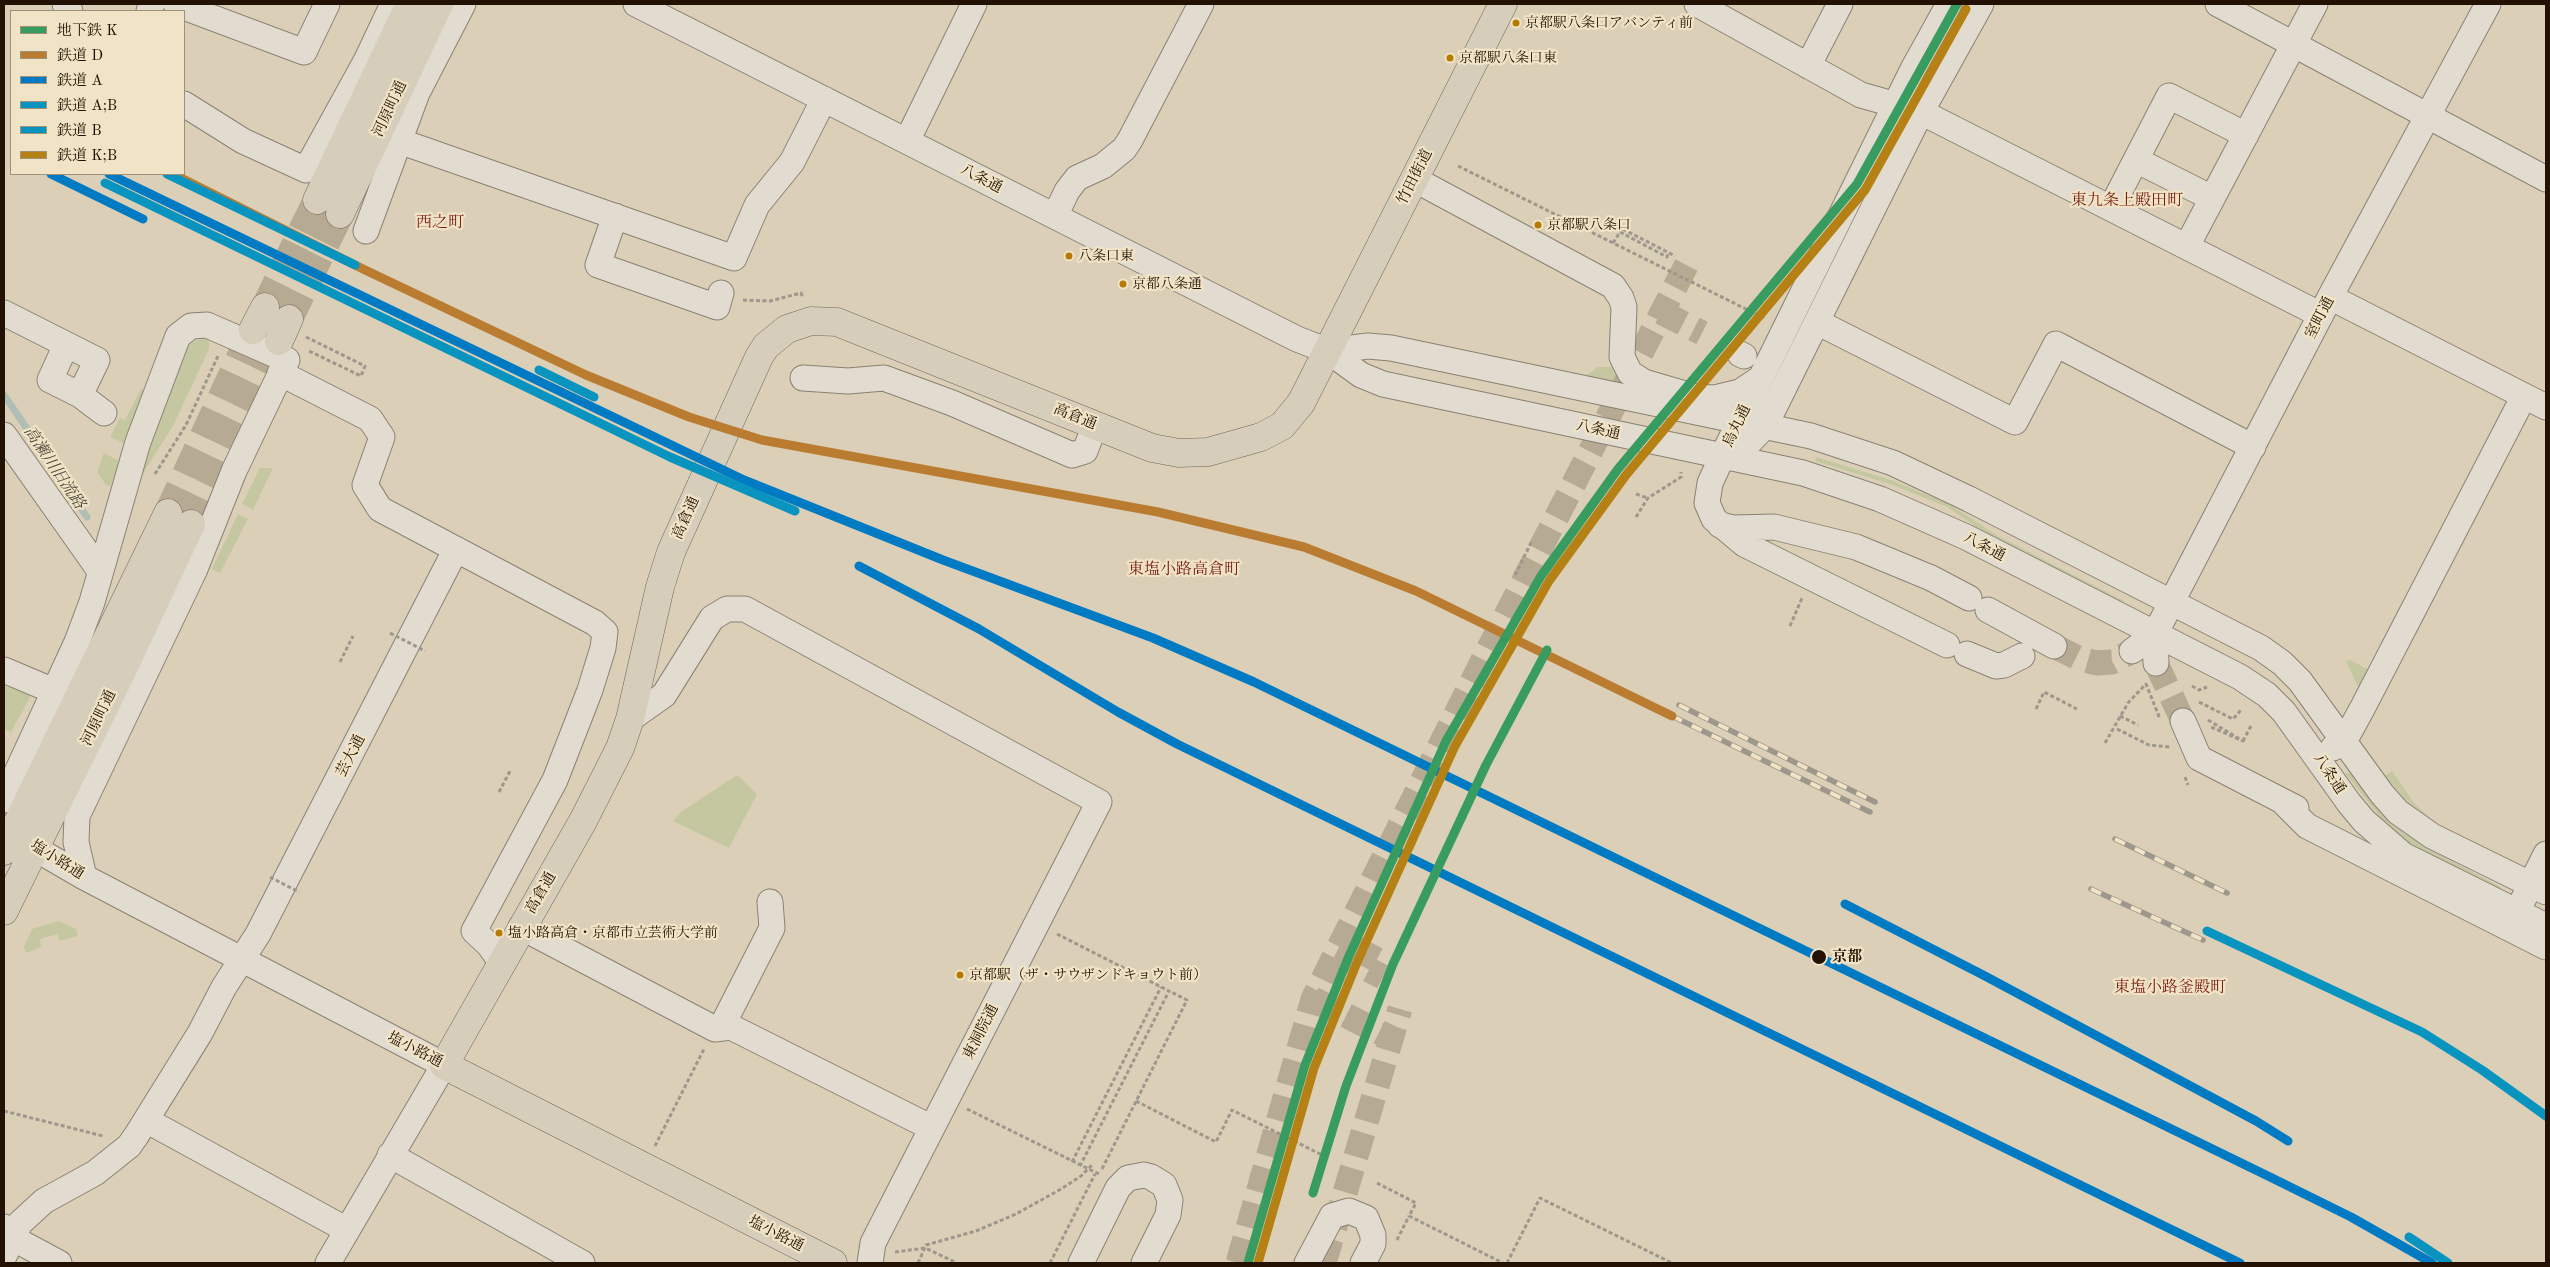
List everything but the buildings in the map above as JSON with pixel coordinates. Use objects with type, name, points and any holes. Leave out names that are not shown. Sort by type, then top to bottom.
[{"type":"main road","name":"河原町通","points":[[317,200],[410,4]]},
{"type":"main road","name":"河原町通","points":[[340,214],[439,4]]},
{"type":"main road","name":"竹田街道","points":[[1328,351],[1503,4]]},
{"type":"main road","name":"高倉通","points":[[444,1065],[607,776],[630,719],[660,587],[671,552],[751,374],[766,346],[787,329],[811,321],[837,322],[1152,448],[1179,453],[1208,452],[1240,445],[1282,426],[1294,415],[1328,351]]},
{"type":"main road","name":"河原町通","points":[[4,911],[36,849],[179,518],[7,835]]},
{"type":"main road","name":"塩小路通","points":[[444,1065],[833,1263]]},
{"type":"street","points":[[176,4],[304,52],[327,4]]},
{"type":"street","points":[[185,105],[243,141],[306,170],[366,61],[393,4]]},
{"type":"street","points":[[366,231],[417,93],[462,4]]},
{"type":"street","name":"八条通","points":[[636,4],[1297,339],[1328,351],[1360,375],[1383,384],[1803,473],[1880,499],[1966,537],[2240,677],[2267,696],[2289,718],[2349,803],[2364,821],[2403,855],[2546,926]]},
{"type":"street","points":[[907,141],[974,4]]},
{"type":"street","points":[[1055,216],[1067,191],[1077,178],[1103,166],[1124,149],[1201,4]]},
{"type":"street","points":[[1808,66],[1840,4]]},
{"type":"street","name":"烏丸通","points":[[1722,456],[1895,104],[1949,4]]},
{"type":"street","name":"烏丸通","points":[[1722,456],[1734,454],[1743,449],[1765,426],[1819,323],[1921,112],[1981,4]]},
{"type":"street","points":[[2218,4],[2546,179]]},
{"type":"street","points":[[2187,246],[2315,4]]},
{"type":"street","name":"室町通","points":[[2155,634],[2426,115],[2488,4]]},
{"type":"street","points":[[1706,6],[1861,95],[1921,112],[2187,246],[2326,306],[2546,407]]},
{"type":"street","points":[[2111,208],[2169,96],[2246,135]]},
{"type":"street","points":[[399,141],[734,258],[757,205],[792,162],[824,99]]},
{"type":"street","points":[[2136,160],[2212,198]]},
{"type":"street","points":[[1414,179],[1613,286],[1622,298],[1624,308],[1622,357],[1630,373],[1644,382],[1695,397],[1715,398],[1740,392],[1761,378]]},
{"type":"street","points":[[615,216],[598,265],[716,307],[721,293]]},
{"type":"street","points":[[4,313],[96,360],[80,395]]},
{"type":"street","points":[[1819,323],[2015,422],[2056,344],[2253,447]]},
{"type":"street","points":[[4,800],[56,692],[77,642],[138,442],[175,341],[182,332],[191,326],[207,325],[287,360],[234,471],[195,569],[77,816],[76,842],[84,877]]},
{"type":"street","points":[[66,345],[50,380],[80,395],[104,413]]},
{"type":"street","name":"八条通","points":[[1328,351],[1368,346],[1391,348],[1811,436],[1892,463],[1947,488],[2261,648],[2282,663],[2300,681],[2345,740],[2382,794],[2398,812],[2415,826],[2539,889]]},
{"type":"street","points":[[280,373],[370,419],[382,436],[365,486],[380,509],[595,623],[605,632],[603,648],[590,690],[555,780],[474,931],[489,945],[501,962]]},
{"type":"street","points":[[803,378],[848,380],[884,378],[952,403],[1072,455],[1084,451],[1095,425]]},
{"type":"street","points":[[2318,758],[2345,740],[2524,396]]},
{"type":"street","points":[[4,434],[100,571]]},
{"type":"street","points":[[1720,525],[1734,528],[1774,527],[1856,547],[1924,575],[1979,604],[2038,647],[2004,665],[1996,666],[1957,650],[1744,544],[1720,525],[1709,510],[1707,494],[1710,482],[1722,456]]},
{"type":"street","name":"芸大通","points":[[4,1256],[9,1230],[20,1223],[44,1201],[95,1173],[129,1146],[146,1120],[263,925],[456,549]]},
{"type":"street","name":"東洞院通","points":[[630,719],[664,696],[712,618],[728,609],[745,609],[1099,802],[873,1243],[870,1263]]},
{"type":"street","points":[[2132,651],[2155,634]]},
{"type":"street","points":[[2151,674],[2155,634]]},
{"type":"street","points":[[4,670],[56,692]]},
{"type":"street","points":[[2188,710],[2199,758],[2325,824],[2403,855]]},
{"type":"street","points":[[2282,801],[2307,826],[2546,947]]},
{"type":"street","name":"塩小路通","points":[[7,835],[444,1065]]},
{"type":"street","points":[[2518,912],[2539,889],[2546,854]]},
{"type":"street","points":[[718,1028],[772,928],[770,902]]},
{"type":"street","points":[[521,927],[718,1028],[731,1027],[774,1047],[932,1128]]},
{"type":"street","name":"高倉通","points":[[328,1263],[444,1065]]},
{"type":"street","points":[[146,1120],[347,1230]]},
{"type":"street","points":[[390,1155],[582,1263]]},
{"type":"street","points":[[1081,1263],[1118,1188],[1128,1178],[1144,1175],[1151,1176],[1164,1185],[1170,1200],[1168,1214],[1144,1263]]},
{"type":"street","points":[[1307,1263],[1332,1216],[1340,1212],[1349,1211],[1366,1218],[1374,1235],[1373,1244],[1363,1263]]},
{"type":"street","points":[[9,1230],[18,1241],[59,1263]]},
{"type":"path","points":[[1458,166],[1765,318]]},
{"type":"path","points":[[1618,226],[1675,256]]},
{"type":"path","points":[[1613,243],[1620,232],[1667,257],[1668,253]]},
{"type":"path","points":[[721,293],[746,300],[762,300],[801,293],[804,300]]},
{"type":"path","points":[[290,332],[365,366],[361,376],[307,350]]},
{"type":"path","points":[[154,476],[186,425],[218,356]]},
{"type":"path","points":[[1636,517],[1648,498],[1681,477],[1681,465]]},
{"type":"path","points":[[1636,494],[1648,498]]},
{"type":"path","points":[[1515,575],[1532,541]]},
{"type":"path","points":[[1790,626],[1803,598]]},
{"type":"path","points":[[390,633],[426,651]]},
{"type":"path","points":[[340,662],[353,636]]},
{"type":"path","points":[[2105,743],[2128,703],[2151,674]]},
{"type":"path","points":[[2192,686],[2199,690],[2211,685]]},
{"type":"path","points":[[2036,709],[2044,692],[2077,709]]},
{"type":"path","points":[[2188,710],[2233,719],[2241,710]]},
{"type":"path","points":[[2120,716],[2138,725]]},
{"type":"path","points":[[2243,741],[2252,724]]},
{"type":"path","points":[[2117,729],[2149,745],[2172,747]]},
{"type":"path","points":[[2229,730],[2243,741]]},
{"type":"path","points":[[2226,735],[2243,741]]},
{"type":"path","points":[[499,792],[510,771]]},
{"type":"path","points":[[270,877],[299,892]]},
{"type":"path","points":[[960,1105],[1098,1176],[1187,1000],[1048,930]]},
{"type":"path","points":[[1072,1162],[1161,987]]},
{"type":"path","points":[[1080,1166],[1169,991]]},
{"type":"path","points":[[645,1166],[718,1028]]},
{"type":"path","points":[[1136,1101],[1216,1142],[1232,1110],[1326,1158]]},
{"type":"path","points":[[4,1111],[99,1135],[129,1146]]},
{"type":"path","points":[[918,1263],[926,1245],[976,1231],[1016,1214],[1061,1189],[1092,1165]]},
{"type":"path","points":[[1050,1263],[1095,1174]]},
{"type":"path","points":[[1377,1183],[1416,1203],[1409,1216],[1503,1263]]},
{"type":"path","points":[[1507,1263],[1540,1198],[1672,1263]]},
{"type":"path","points":[[892,1253],[925,1248],[957,1263]]},
{"type":"green space","points":[[209,338],[209,349],[174,424],[141,477],[138,476],[184,349],[196,340]]},
{"type":"green space","points":[[1598,367],[1611,367],[1622,384],[1585,376]]},
{"type":"green space","points":[[141,389],[145,392],[125,444],[110,437],[120,418],[125,420]]},
{"type":"green space","points":[[104,453],[119,461],[111,486],[106,485],[97,472]]},
{"type":"green space","points":[[1816,457],[1891,480],[1949,504],[1998,536],[2124,601],[2122,604],[1996,540],[1947,507],[1890,484],[1815,461]]},
{"type":"green space","points":[[260,468],[273,468],[253,510],[242,504]]},
{"type":"green space","points":[[238,514],[248,519],[220,573],[212,569]]},
{"type":"green space","points":[[2350,660],[2371,671],[2360,691],[2346,661]]},
{"type":"green space","points":[[4,683],[32,694],[11,732],[4,729]]},
{"type":"green space","points":[[2392,771],[2414,803],[2433,821],[2408,802],[2385,776]]},
{"type":"green space","points":[[2350,772],[2387,819],[2398,829],[2424,846],[2501,887],[2498,891],[2422,851],[2395,833],[2346,774]]},
{"type":"green space","points":[[737,775],[757,794],[729,848],[673,821],[681,812]]},
{"type":"green space","points":[[59,921],[76,929],[78,936],[59,941],[58,934],[40,939],[41,947],[26,953],[24,947],[32,929]]},
{"type":"waterway","name":"高瀬川旧流路","points":[[4,395],[87,517]]},
{"type":"tunnel","points":[[265,307],[317,200]]},
{"type":"tunnel","points":[[289,319],[340,214]]},
{"type":"tunnel","points":[[1238,1263],[1313,999],[1486,654],[1690,258]]},
{"type":"tunnel","points":[[1661,312],[1702,333]]},
{"type":"tunnel","points":[[168,513],[253,330]]},
{"type":"tunnel","points":[[191,524],[279,341]]},
{"type":"tunnel","points":[[2054,646],[2078,658],[2096,663],[2112,662],[2132,651]]},
{"type":"tunnel","points":[[2156,663],[2183,721]]},
{"type":"tunnel","points":[[1360,965],[1374,938]]},
{"type":"tunnel","points":[[1336,953],[1383,977]]},
{"type":"tunnel","points":[[1313,999],[1391,1038]]},
{"type":"tunnel","points":[[1324,1263],[1400,1009]]},
{"type":"railway","points":[[1679,705],[1875,802]]},
{"type":"railway","points":[[1672,716],[1870,812]]},
{"type":"railway","points":[[2115,839],[2227,893]]},
{"type":"railway","points":[[2091,889],[2203,940]]},
{"type":"metro line","name":"K","points":[[1248,1263],[1305,1065],[1349,956],[1446,741],[1541,576],[1618,469],[1857,184],[1957,4]]},
{"type":"metro line","name":"K","points":[[1313,1193],[1346,1086],[1393,964],[1486,765],[1547,650]]},
{"type":"rail line","name":"K;B","points":[[1258,1263],[1314,1068],[1358,960],[1455,746],[1549,581],[1626,475],[1865,190],[1966,9]]},
{"type":"rail line","name":"A","points":[[53,175],[143,219]]},
{"type":"rail line","name":"A","points":[[111,175],[744,480],[943,560],[1153,638],[1254,682],[2270,1177],[2351,1217],[2432,1263]]},
{"type":"rail line","name":"B","points":[[169,175],[355,265]]},
{"type":"rail line","name":"D","points":[[175,175],[363,269],[586,375],[689,417],[762,440],[1158,512],[1304,547],[1416,591],[1672,716]]},
{"type":"rail line","name":"A;B","points":[[105,183],[670,457],[795,511]]},
{"type":"rail line","name":"B","points":[[539,370],[594,397]]},
{"type":"rail line","name":"A","points":[[859,566],[979,629],[1118,712],[1177,744],[2240,1263]]},
{"type":"rail line","name":"A","points":[[1845,904],[1985,976],[2256,1121],[2288,1141]]},
{"type":"rail line","name":"B","points":[[2207,931],[2422,1032],[2482,1070],[2546,1116]]},
{"type":"rail line","name":"A;B","points":[[2409,1237],[2448,1263]]},
{"type":"place","name":"京都駅八条口アバンティ前","points":[[1516,23]]},
{"type":"place","name":"京都駅八条口東","points":[[1450,58]]},
{"type":"place","name":"京都駅八条口","points":[[1538,225]]},
{"type":"place","name":"八条口東","points":[[1069,256]]},
{"type":"place","name":"京都八条通","points":[[1123,284]]},
{"type":"place","name":"塩小路高倉・京都市立芸術大学前","points":[[499,933]]},
{"type":"place","name":"京都","points":[[1819,957]]},
{"type":"place","name":"京都駅（ザ・サウザンドキョウト前）","points":[[960,975]]},
{"type":"district","name":"東九条上殿田町","points":[[2127,201]]},
{"type":"district","name":"西之町","points":[[440,223]]},
{"type":"district","name":"東塩小路高倉町","points":[[1184,570]]},
{"type":"district","name":"東塩小路釜殿町","points":[[2170,988]]}]
